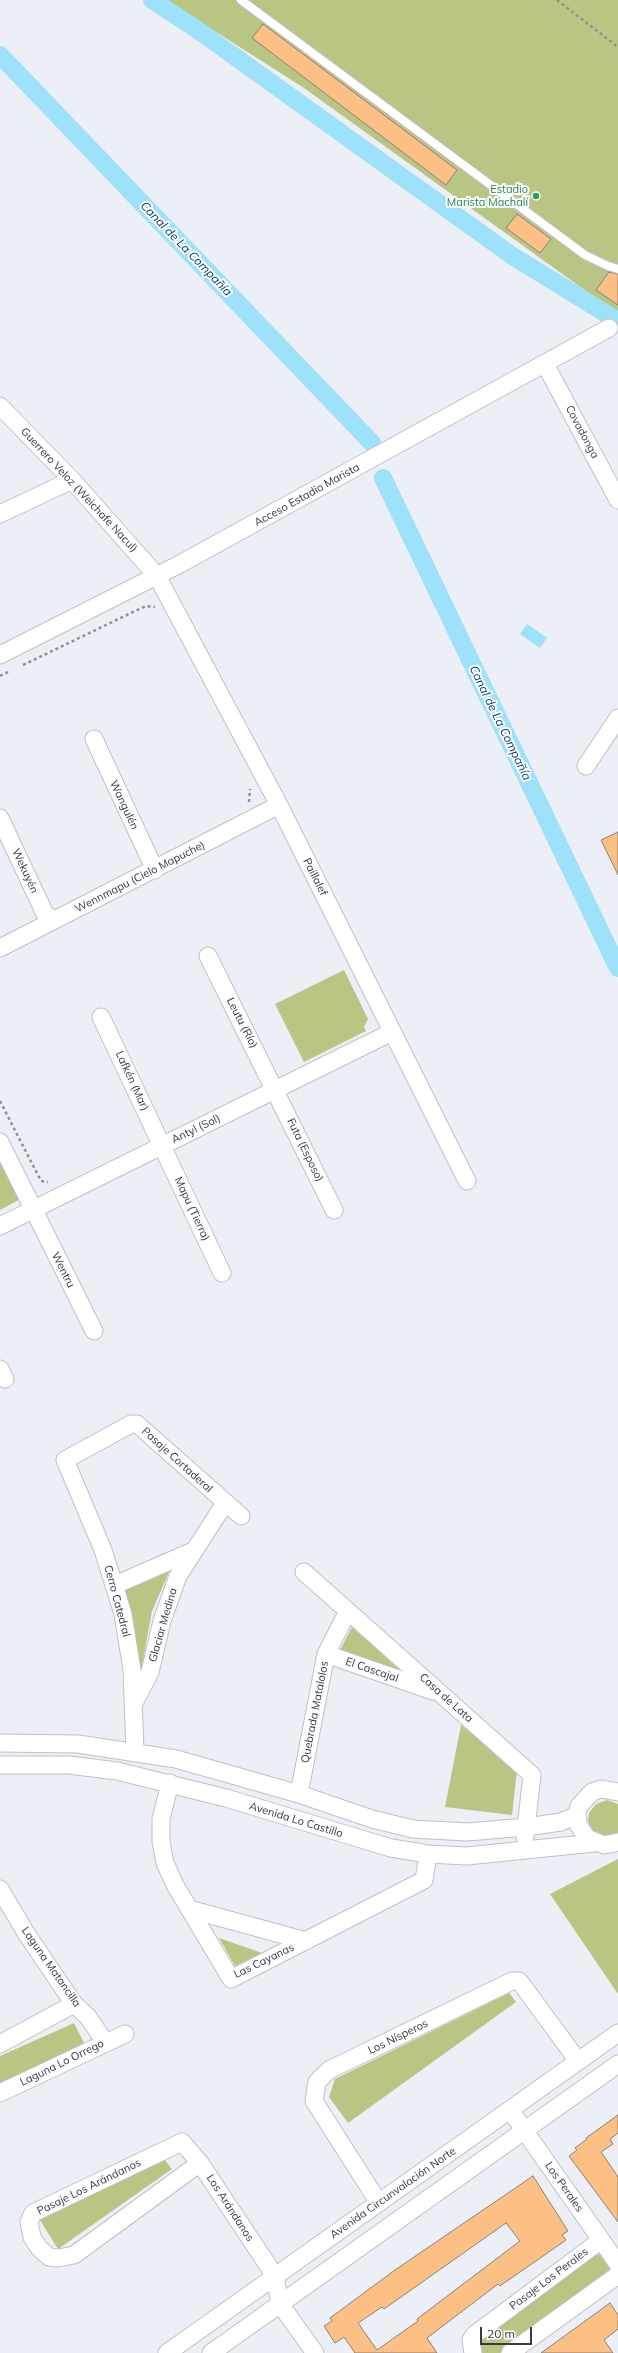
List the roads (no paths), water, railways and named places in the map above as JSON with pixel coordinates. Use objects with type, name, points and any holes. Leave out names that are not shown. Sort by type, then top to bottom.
[{"type":"street","name":"Acceso Estadio Marista","points":[[0,654],[157,576],[614,325]]},
{"type":"street","name":"Covadonga","points":[[545,364],[618,500]]},
{"type":"street","name":"Guerrero Veloz (Weichafe Nacul)","points":[[0,406],[72,480],[157,576]]},
{"type":"street","points":[[0,514],[72,480]]},
{"type":"street","name":"Paillalef","points":[[157,576],[279,805],[467,1181]]},
{"type":"street","points":[[586,766],[618,718]]},
{"type":"street","name":"Wangulén","points":[[94,739],[155,870]]},
{"type":"street","name":"Wennmapu (Cielo Mapuche)","points":[[0,948],[155,870],[279,805]]},
{"type":"street","name":"Wekuyén","points":[[0,818],[45,914],[54,920]]},
{"type":"street","name":"Leutu (Río)","points":[[208,956],[275,1090]]},
{"type":"street","name":"Lafkén (Mar)","points":[[101,1017],[162,1146]]},
{"type":"street","name":"Antyl (Sol)","points":[[0,1226],[392,1032]]},
{"type":"street","name":"Futa (Esposo)","points":[[275,1090],[334,1210]]},
{"type":"street","name":"Wentru","points":[[0,1142],[94,1331]]},
{"type":"street","name":"Mapu (Tierra)","points":[[162,1146],[222,1272]]},
{"type":"street","name":"Pasaje Cortaderal","points":[[66,1460],[131,1424],[137,1424],[241,1516]]},
{"type":"street","name":"Cerro Catedral","points":[[66,1460],[65,1461],[103,1550],[123,1614],[130,1649],[135,1701],[135,1751]]},
{"type":"street","name":"Glaciar Medina","points":[[135,1701],[150,1672],[169,1596],[178,1576],[193,1550],[225,1503]]},
{"type":"street","points":[[115,1585],[193,1550]]},
{"type":"street","name":"Casa de Lata","points":[[304,1572],[532,1775],[525,1850]]},
{"type":"street","name":"Quebrada Matalolos","points":[[298,1794],[326,1654],[348,1611]]},
{"type":"street","name":"El Cascajal","points":[[326,1654],[440,1694]]},
{"type":"street","points":[[0,1743],[78,1744],[135,1751],[176,1759],[298,1794],[372,1819],[413,1829],[468,1832],[526,1827],[561,1822],[578,1815]]},
{"type":"street","name":"Avenida Lo Castillo","points":[[0,1765],[69,1766],[118,1771],[226,1798],[390,1848],[428,1854],[467,1856],[594,1843],[604,1845],[618,1842]]},
{"type":"street","name":"Las Cayanas","points":[[170,1783],[161,1819],[161,1841],[165,1863],[189,1909],[231,1979],[424,1880],[428,1854]]},
{"type":"street","points":[[594,1843],[582,1832],[578,1815],[579,1806],[592,1792],[606,1790],[618,1792]]},
{"type":"street","name":"Laguna Matancilla","points":[[0,1889],[26,1933],[74,2004],[88,2017],[105,2042]]},
{"type":"street","name":"Las Cayanas","points":[[189,1909],[306,1941]]},
{"type":"street","name":"Los Nísperos","points":[[379,2203],[314,2101],[317,2082],[329,2070],[512,1981],[519,1981],[578,2061]]},
{"type":"street","points":[[0,2044],[74,2004]]},
{"type":"street","name":"Laguna Lo Orrego","points":[[0,2093],[105,2042],[125,2034]]},
{"type":"street","name":"Avenida Circunvalación Norte","points":[[167,2353],[618,2034]]},
{"type":"street","points":[[211,2353],[618,2064]]},
{"type":"street","name":"Los Perales","points":[[510,2110],[618,2264]]},
{"type":"street","name":"Los Arándanos","points":[[182,2142],[200,2163],[275,2276]]},
{"type":"street","name":"Pasaje Los Arándanos","points":[[182,2142],[33,2213],[29,2222],[32,2237],[39,2248],[49,2256],[58,2258],[74,2255],[200,2163]]},
{"type":"street","name":"Pasaje Los Perales","points":[[473,2353],[471,2340],[474,2335],[601,2240]]},
{"type":"street","points":[[510,2353],[618,2275]]},
{"type":"street","points":[[275,2276],[280,2304],[315,2353]]},
{"type":"lane","points":[[241,0],[585,255],[618,269]]},
{"type":"water","points":[[527,624],[547,638],[540,648],[520,634]]},
{"type":"waterway","points":[[152,0],[195,28],[511,255],[618,321]]},
{"type":"waterway","name":"Canal de La Compañía","points":[[0,55],[372,443]]},
{"type":"waterway","name":"Canal de La Compañía","points":[[383,478],[618,968]]},
{"type":"place","name":"Estadio Marista Machalí","points":[[536,196]]}]
